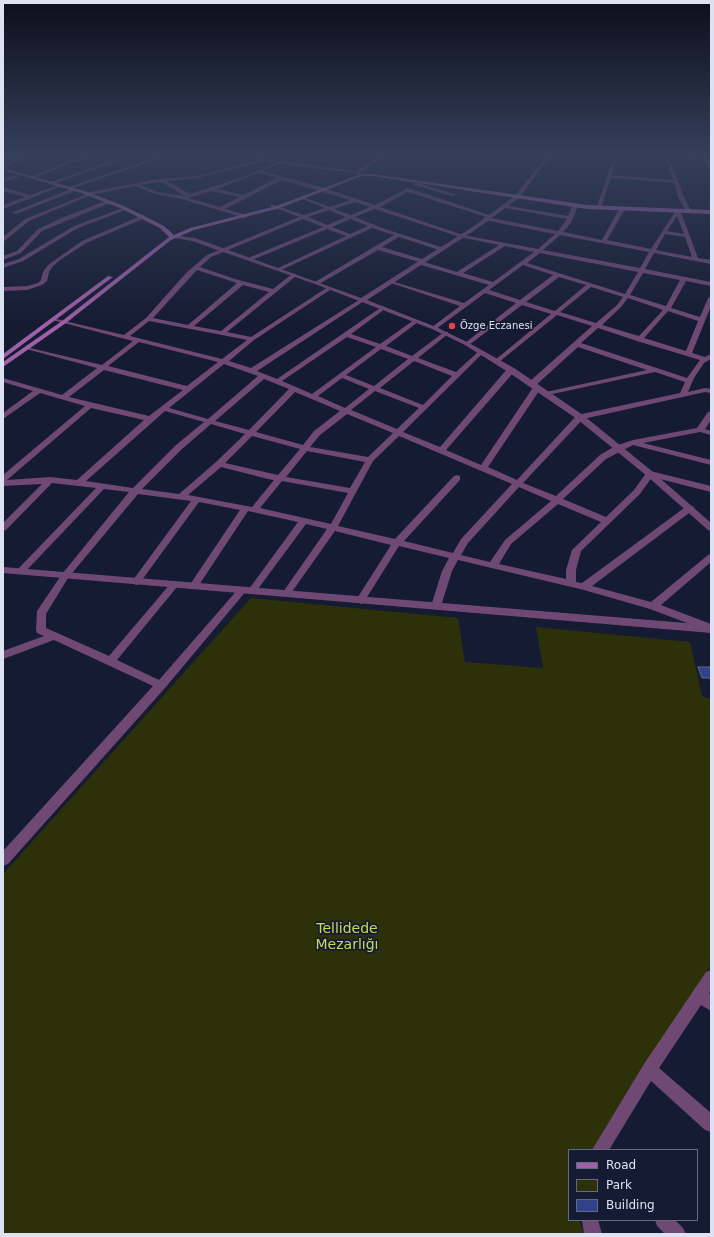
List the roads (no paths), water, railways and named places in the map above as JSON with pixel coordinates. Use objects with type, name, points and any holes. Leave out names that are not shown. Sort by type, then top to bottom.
[{"type":"main road","points":[[129,211],[162,227],[185,232]]},
{"type":"main road","points":[[3,357],[177,230],[258,211]]},
{"type":"main road","points":[[670,211],[681,211]]},
{"type":"main road","points":[[3,365],[64,322],[170,235],[241,215]]},
{"type":"main road","points":[[162,227],[170,235]]},
{"type":"street","points":[[9,211],[31,218]]},
{"type":"street","points":[[14,213],[19,211]]},
{"type":"street","points":[[3,240],[16,228],[31,218],[48,211]]},
{"type":"street","points":[[3,258],[19,252],[40,230],[85,211]]},
{"type":"street","points":[[3,266],[20,260],[76,227],[120,211]]},
{"type":"street","points":[[223,211],[241,215]]},
{"type":"street","points":[[288,211],[350,236]]},
{"type":"street","points":[[125,338],[148,319],[203,260],[223,249],[321,211]]},
{"type":"street","points":[[336,211],[399,236],[442,249]]},
{"type":"street","points":[[250,259],[366,211]]},
{"type":"street","points":[[386,211],[462,236],[711,284]]},
{"type":"street","points":[[469,211],[488,218],[654,249],[711,262]]},
{"type":"street","points":[[252,371],[392,282],[498,211]]},
{"type":"street","points":[[526,211],[570,218]]},
{"type":"street","points":[[434,328],[484,292],[561,232],[573,211]]},
{"type":"street","points":[[605,240],[621,211]]},
{"type":"street","points":[[483,468],[535,386],[576,344],[627,296],[663,232],[678,211]]},
{"type":"street","points":[[678,211],[696,259]]},
{"type":"street","points":[[3,289],[27,288],[40,284],[44,280],[46,272],[50,266],[84,242],[143,217]]},
{"type":"street","points":[[279,269],[372,226]]},
{"type":"street","points":[[3,231],[11,234]]},
{"type":"street","points":[[185,232],[193,239]]},
{"type":"street","points":[[663,232],[688,236]]},
{"type":"street","points":[[170,235],[193,239],[279,269],[434,328],[467,344],[511,370],[580,417],[690,508],[707,520],[711,528]]},
{"type":"street","points":[[317,283],[399,236]]},
{"type":"street","points":[[458,274],[504,244]]},
{"type":"street","points":[[379,248],[458,274],[494,284]]},
{"type":"street","points":[[522,263],[702,320]]},
{"type":"street","points":[[195,267],[240,283],[274,291]]},
{"type":"street","points":[[467,344],[558,274]]},
{"type":"street","points":[[222,333],[294,275]]},
{"type":"street","points":[[639,340],[668,308],[684,279]]},
{"type":"street","points":[[392,282],[465,305]]},
{"type":"street","points":[[189,327],[240,283]]},
{"type":"street","points":[[497,361],[591,284]]},
{"type":"street","points":[[80,482],[150,419],[225,362],[252,339],[330,288]]},
{"type":"street","points":[[484,292],[688,355],[708,357]]},
{"type":"street","points":[[688,355],[711,298]]},
{"type":"street","points":[[278,381],[383,308]]},
{"type":"street","points":[[148,319],[252,339]]},
{"type":"street","points":[[54,320],[225,362],[252,371],[519,482],[607,521]]},
{"type":"street","points":[[313,396],[416,321]]},
{"type":"street","points":[[346,334],[457,375]]},
{"type":"street","points":[[194,586],[250,509],[281,478],[317,433],[446,334]]},
{"type":"street","points":[[64,397],[137,341]]},
{"type":"street","points":[[576,344],[689,381]]},
{"type":"street","points":[[28,348],[188,389]]},
{"type":"street","points":[[286,594],[333,528],[370,460],[481,352]]},
{"type":"street","points":[[683,395],[689,381],[701,362],[708,357]]},
{"type":"street","points":[[442,450],[511,370]]},
{"type":"street","points":[[546,394],[656,370]]},
{"type":"street","points":[[161,685],[41,630],[41,614],[65,576],[136,490],[179,448],[263,376]]},
{"type":"street","points":[[342,376],[425,408]]},
{"type":"street","points":[[3,380],[90,405],[150,419]]},
{"type":"street","points":[[181,497],[219,464],[295,388]]},
{"type":"street","points":[[3,417],[39,390]]},
{"type":"street","points":[[436,606],[447,571],[464,541],[580,417],[705,390],[711,391]]},
{"type":"street","points":[[3,479],[90,405]]},
{"type":"street","points":[[165,409],[305,448],[370,460]]},
{"type":"street","points":[[700,430],[711,414]]},
{"type":"street","points":[[493,564],[508,542],[578,482],[603,458],[618,448],[633,442],[700,430],[711,433]]},
{"type":"street","points":[[633,442],[711,463]]},
{"type":"street","points":[[219,464],[352,492]]},
{"type":"street","points":[[650,474],[711,489]]},
{"type":"street","points":[[571,584],[571,570],[577,550],[637,492],[650,474]]},
{"type":"street","points":[[361,600],[397,543],[457,478]]},
{"type":"street","points":[[3,528],[50,480]]},
{"type":"street","points":[[3,483],[50,480],[80,482],[197,499],[250,509],[493,564],[584,587],[653,606],[711,629]]},
{"type":"street","points":[[20,572],[103,485]]},
{"type":"street","points":[[136,582],[197,499]]},
{"type":"street","points":[[584,587],[690,508]]},
{"type":"street","points":[[3,860],[247,591],[304,521]]},
{"type":"street","points":[[653,606],[711,557]]},
{"type":"street","points":[[3,570],[711,629]]},
{"type":"street","points":[[110,662],[174,585]]},
{"type":"street","points":[[3,655],[54,636]]},
{"type":"street","points":[[601,1149],[648,1069],[711,977]]},
{"type":"street","points":[[699,995],[711,1004]]},
{"type":"street","points":[[648,1069],[711,1124]]},
{"type":"street","points":[[590,1221],[594,1234]]},
{"type":"street","points":[[664,1221],[678,1234]]},
{"type":"place","name":"Özge Eczanesi","points":[[452,326]]},
{"type":"park label","name":"Tellidede Mezarlığı","points":[[347,938]]}]
